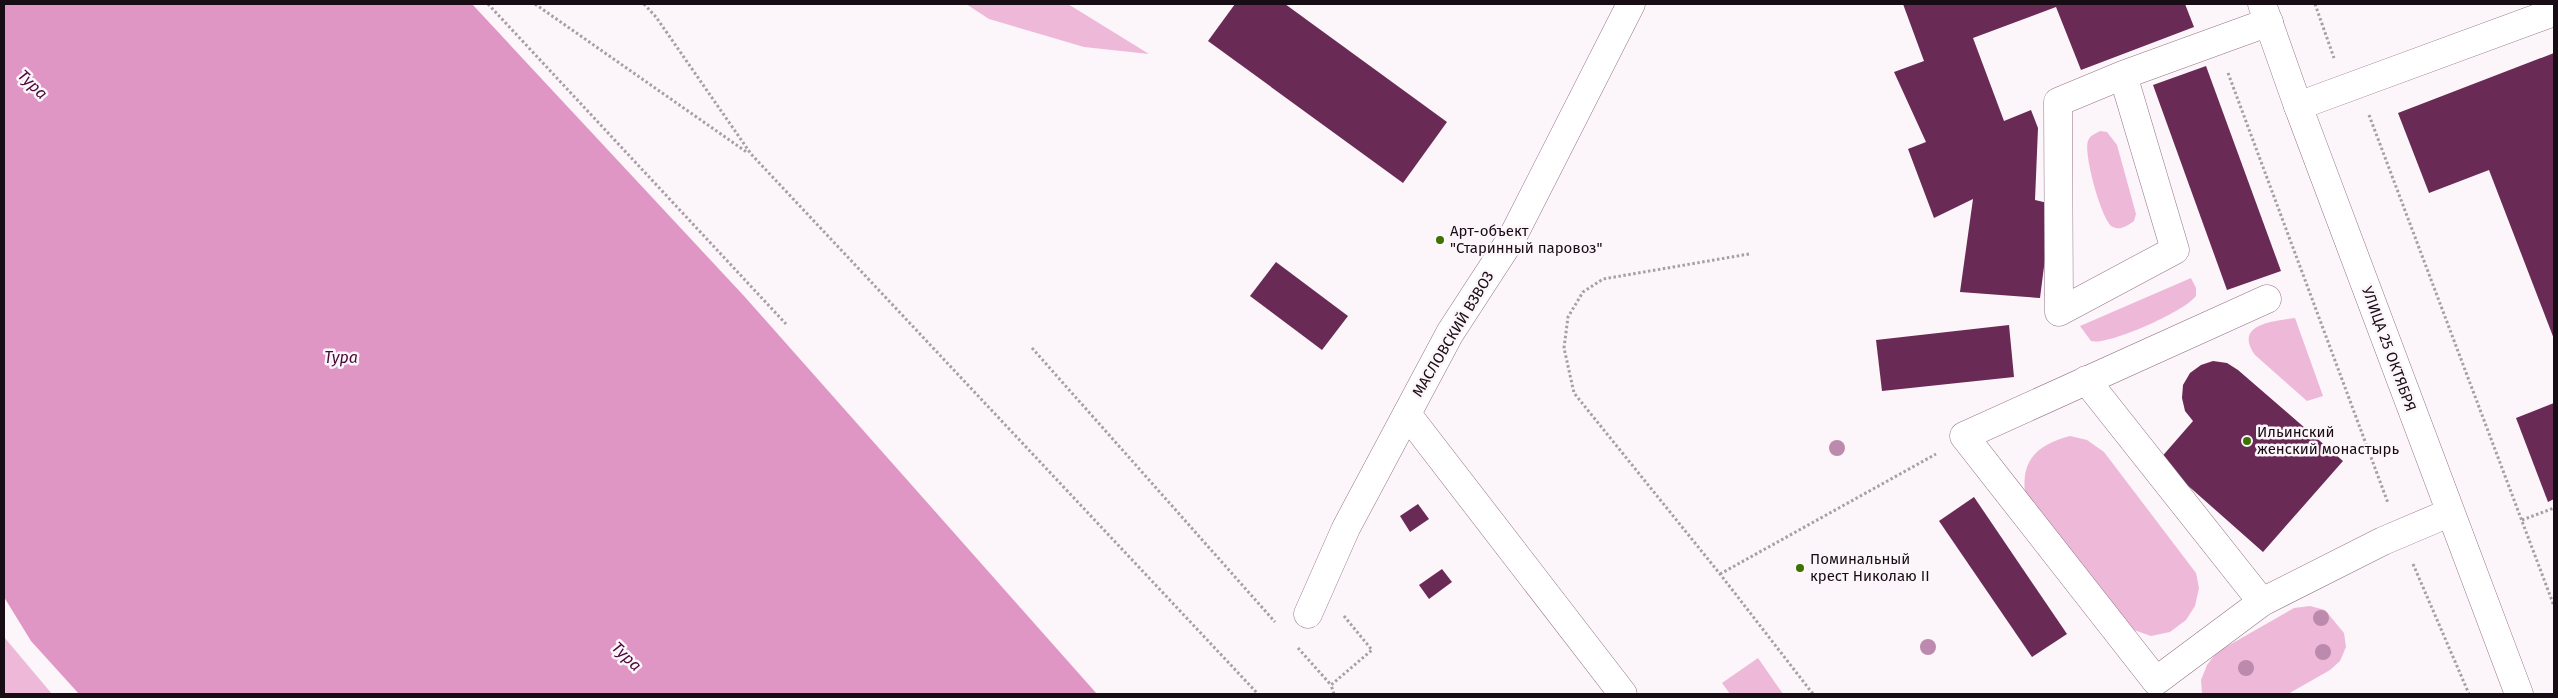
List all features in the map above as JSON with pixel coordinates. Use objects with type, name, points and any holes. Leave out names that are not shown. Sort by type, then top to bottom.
[{"type":"street","name":"МАСЛОВСКИЙ ВЗВОЗ","points":[[1308,614],[1346,528],[1450,333],[1513,236],[1631,4]]},
{"type":"street","points":[[2298,106],[2554,12]]},
{"type":"street","points":[[2123,75],[2175,250],[2059,312],[2058,102],[2123,75],[2216,40],[2265,13]]},
{"type":"street","name":"УЛИЦА 25 ОКТЯБРЯ","points":[[2265,13],[2449,513],[2519,694]]},
{"type":"street","points":[[2267,299],[1964,436],[2156,681],[2262,602],[2400,534],[2449,513]]},
{"type":"street","points":[[2086,380],[2262,602]]},
{"type":"street","points":[[1407,414],[1623,694]]},
{"type":"path","points":[[488,4],[786,324]]},
{"type":"path","points":[[534,4],[751,154]]},
{"type":"path","points":[[644,4],[656,18],[751,154],[1258,694]]},
{"type":"path","points":[[2315,4],[2345,88],[2367,110],[2554,606]]},
{"type":"path","points":[[2216,40],[2400,534],[2469,694]]},
{"type":"path","points":[[1749,254],[1604,279],[1583,292],[1568,317],[1564,348],[1574,394],[1720,574],[1813,694]]},
{"type":"path","points":[[1032,348],[1279,626]]},
{"type":"path","points":[[1720,574],[1912,468]]},
{"type":"path","points":[[2522,520],[2554,508]]},
{"type":"path","points":[[1292,641],[1331,684]]},
{"type":"shaded area","points":[[966,4],[1068,4],[1149,54],[1084,47],[989,19]]},
{"type":"shaded area","points":[[2100,131],[2107,132],[2117,145],[2136,214],[2134,221],[2122,228],[2113,227],[2109,223],[2094,187],[2087,148],[2091,136]]},
{"type":"shaded area","points":[[2191,278],[2196,288],[2196,296],[2177,310],[2146,326],[2113,338],[2091,341],[2080,326]]},
{"type":"shaded area","points":[[2295,318],[2323,396],[2307,401],[2255,355],[2250,345],[2249,337],[2252,330],[2267,323]]},
{"type":"shaded area","points":[[2070,436],[2087,440],[2104,452],[2196,573],[2199,588],[2195,606],[2186,620],[2170,632],[2151,636],[2120,623],[2025,492],[2026,470],[2035,454],[2050,443]]},
{"type":"shaded area","points":[[2310,606],[2325,610],[2344,633],[2346,647],[2340,661],[2330,670],[2288,694],[2202,694],[2201,680],[2207,665],[2217,652],[2294,608]]},
{"type":"shaded area","points":[[4,637],[52,694],[4,694]]},
{"type":"shaded area","points":[[1758,658],[1783,694],[1730,694],[1722,683]]},
{"type":"water","name":"Тура","points":[[4,4],[472,4],[744,296],[1097,694],[79,694],[31,641],[4,597]]},
{"type":"building","points":[[1235,4],[1285,4],[1447,122],[1403,183],[1208,41]]},
{"type":"building","points":[[1903,4],[2185,4],[2194,27],[2081,70],[2056,7],[1973,38],[2004,121],[2031,110],[2038,128],[2035,200],[2052,204],[2040,298],[1960,292],[1973,199],[1934,218],[1908,149],[1926,142],[1894,72],[1924,61]]},
{"type":"building","points":[[2554,53],[2554,339],[2489,170],[2429,193],[2398,113]]},
{"type":"building","points":[[2206,66],[2281,271],[2227,290],[2153,85]]},
{"type":"building","points":[[1276,262],[1348,316],[1322,350],[1250,296]]},
{"type":"building","points":[[2009,325],[2014,377],[1882,391],[1876,340]]},
{"type":"building","name":"Ильинский женский монастырь","points":[[2213,361],[2227,363],[2238,370],[2343,461],[2263,552],[2159,460],[2193,421],[2185,411],[2182,398],[2183,385],[2190,373],[2201,365]]},
{"type":"building","points":[[2554,403],[2554,499],[2548,502],[2516,418]]},
{"type":"building","points":[[1974,497],[2067,634],[2032,657],[1939,521]]},
{"type":"building","points":[[1418,504],[1429,519],[1410,532],[1400,516]]},
{"type":"building","points":[[1442,569],[1452,582],[1429,599],[1419,585]]},
{"type":"place","name":"Арт-объект \"Старинный паровоз\"","points":[[1440,240]]},
{"type":"place","name":"Ильинский женский монастырь","points":[[2247,441]]},
{"type":"place","name":"Поминальный крест Николаю II","points":[[1800,568]]}]
